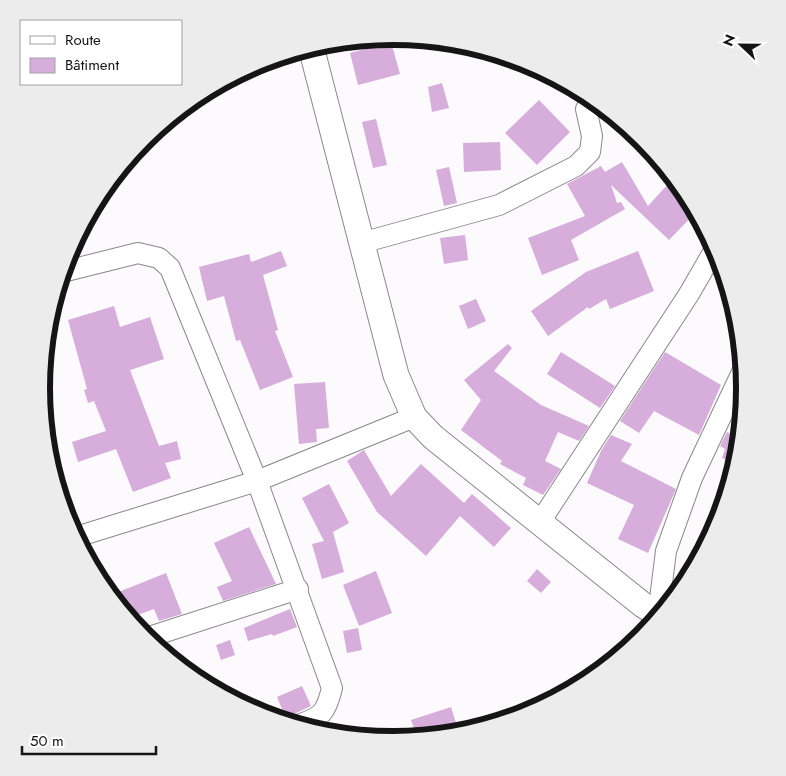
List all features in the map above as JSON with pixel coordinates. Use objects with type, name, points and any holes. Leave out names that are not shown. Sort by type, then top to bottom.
[{"type":"street","points":[[313,55],[396,375],[414,417],[433,437],[653,611]]},
{"type":"street","points":[[362,243],[499,205],[576,166],[590,152],[592,136],[586,109]]},
{"type":"street","points":[[71,270],[138,254],[159,258],[170,268],[257,481],[298,589],[332,688],[329,704],[319,718],[311,721]]},
{"type":"street","points":[[540,522],[710,258]]},
{"type":"street","points":[[660,603],[666,551],[692,478],[736,385]]},
{"type":"street","points":[[83,535],[257,481],[414,417]]},
{"type":"street","points":[[155,635],[298,589]]},
{"type":"building","points":[[392,45],[400,74],[358,85],[350,53],[377,46]]},
{"type":"building","points":[[442,83],[449,108],[432,112],[428,87]]},
{"type":"building","points":[[539,100],[570,132],[537,165],[505,133]]},
{"type":"building","points":[[376,119],[387,165],[373,168],[362,122]]},
{"type":"building","points":[[500,142],[501,170],[464,172],[463,143]]},
{"type":"building","points":[[622,162],[648,206],[668,184],[690,218],[669,240],[611,185],[617,203],[621,202],[625,209],[571,240],[579,260],[542,275],[528,238],[585,216],[567,184],[601,166],[605,172]]},
{"type":"building","points":[[449,167],[457,203],[444,206],[436,170]]},
{"type":"building","points":[[465,235],[468,260],[444,264],[440,238]]},
{"type":"building","points":[[281,251],[287,266],[263,275],[278,330],[275,331],[293,377],[260,390],[240,340],[236,341],[224,296],[207,301],[199,267],[249,254],[251,262]]},
{"type":"building","points":[[638,251],[654,291],[610,309],[606,299],[589,309],[588,307],[548,336],[531,311],[586,272]]},
{"type":"building","points":[[476,299],[486,321],[468,329],[459,306]]},
{"type":"building","points":[[114,306],[120,327],[150,317],[164,359],[130,370],[159,446],[177,441],[181,459],[165,463],[171,478],[133,492],[116,449],[78,462],[72,442],[106,431],[94,401],[88,403],[84,390],[87,389],[68,320]]},
{"type":"building","points":[[508,344],[512,348],[494,371],[541,405],[589,426],[579,441],[558,432],[545,461],[561,469],[543,495],[523,485],[526,478],[500,464],[502,461],[461,430],[481,400],[464,380]]},
{"type":"building","points":[[561,352],[615,386],[600,408],[547,374]]},
{"type":"building","points":[[665,352],[721,385],[699,435],[654,411],[639,433],[620,421]]},
{"type":"building","points":[[325,382],[329,428],[316,429],[317,442],[299,444],[294,384]]},
{"type":"building","points":[[733,431],[728,460],[722,458],[725,449],[720,446],[727,432],[732,434]]},
{"type":"building","points":[[611,435],[632,444],[621,461],[676,489],[648,553],[618,539],[634,505],[587,483],[601,451]]},
{"type":"building","points":[[364,450],[391,496],[421,464],[464,503],[472,494],[511,528],[494,547],[460,516],[426,556],[377,512],[347,461]]},
{"type":"building","points":[[329,484],[349,523],[333,532],[344,572],[322,579],[312,544],[324,541],[302,498]]},
{"type":"building","points":[[249,527],[276,584],[223,601],[217,587],[232,581],[214,543]]},
{"type":"building","points":[[537,569],[551,582],[541,593],[527,581]]},
{"type":"building","points":[[376,571],[392,613],[359,626],[343,585]]},
{"type":"building","points":[[166,573],[182,614],[159,621],[154,609],[136,615],[118,592]]},
{"type":"building","points":[[290,609],[297,627],[273,636],[272,634],[248,641],[244,628]]},
{"type":"building","points":[[358,628],[362,650],[347,653],[343,631]]},
{"type":"building","points":[[230,640],[235,655],[221,660],[216,645]]},
{"type":"building","points":[[302,686],[311,706],[292,716],[284,713],[277,697]]},
{"type":"building","points":[[451,707],[456,725],[415,730],[411,720]]}]
